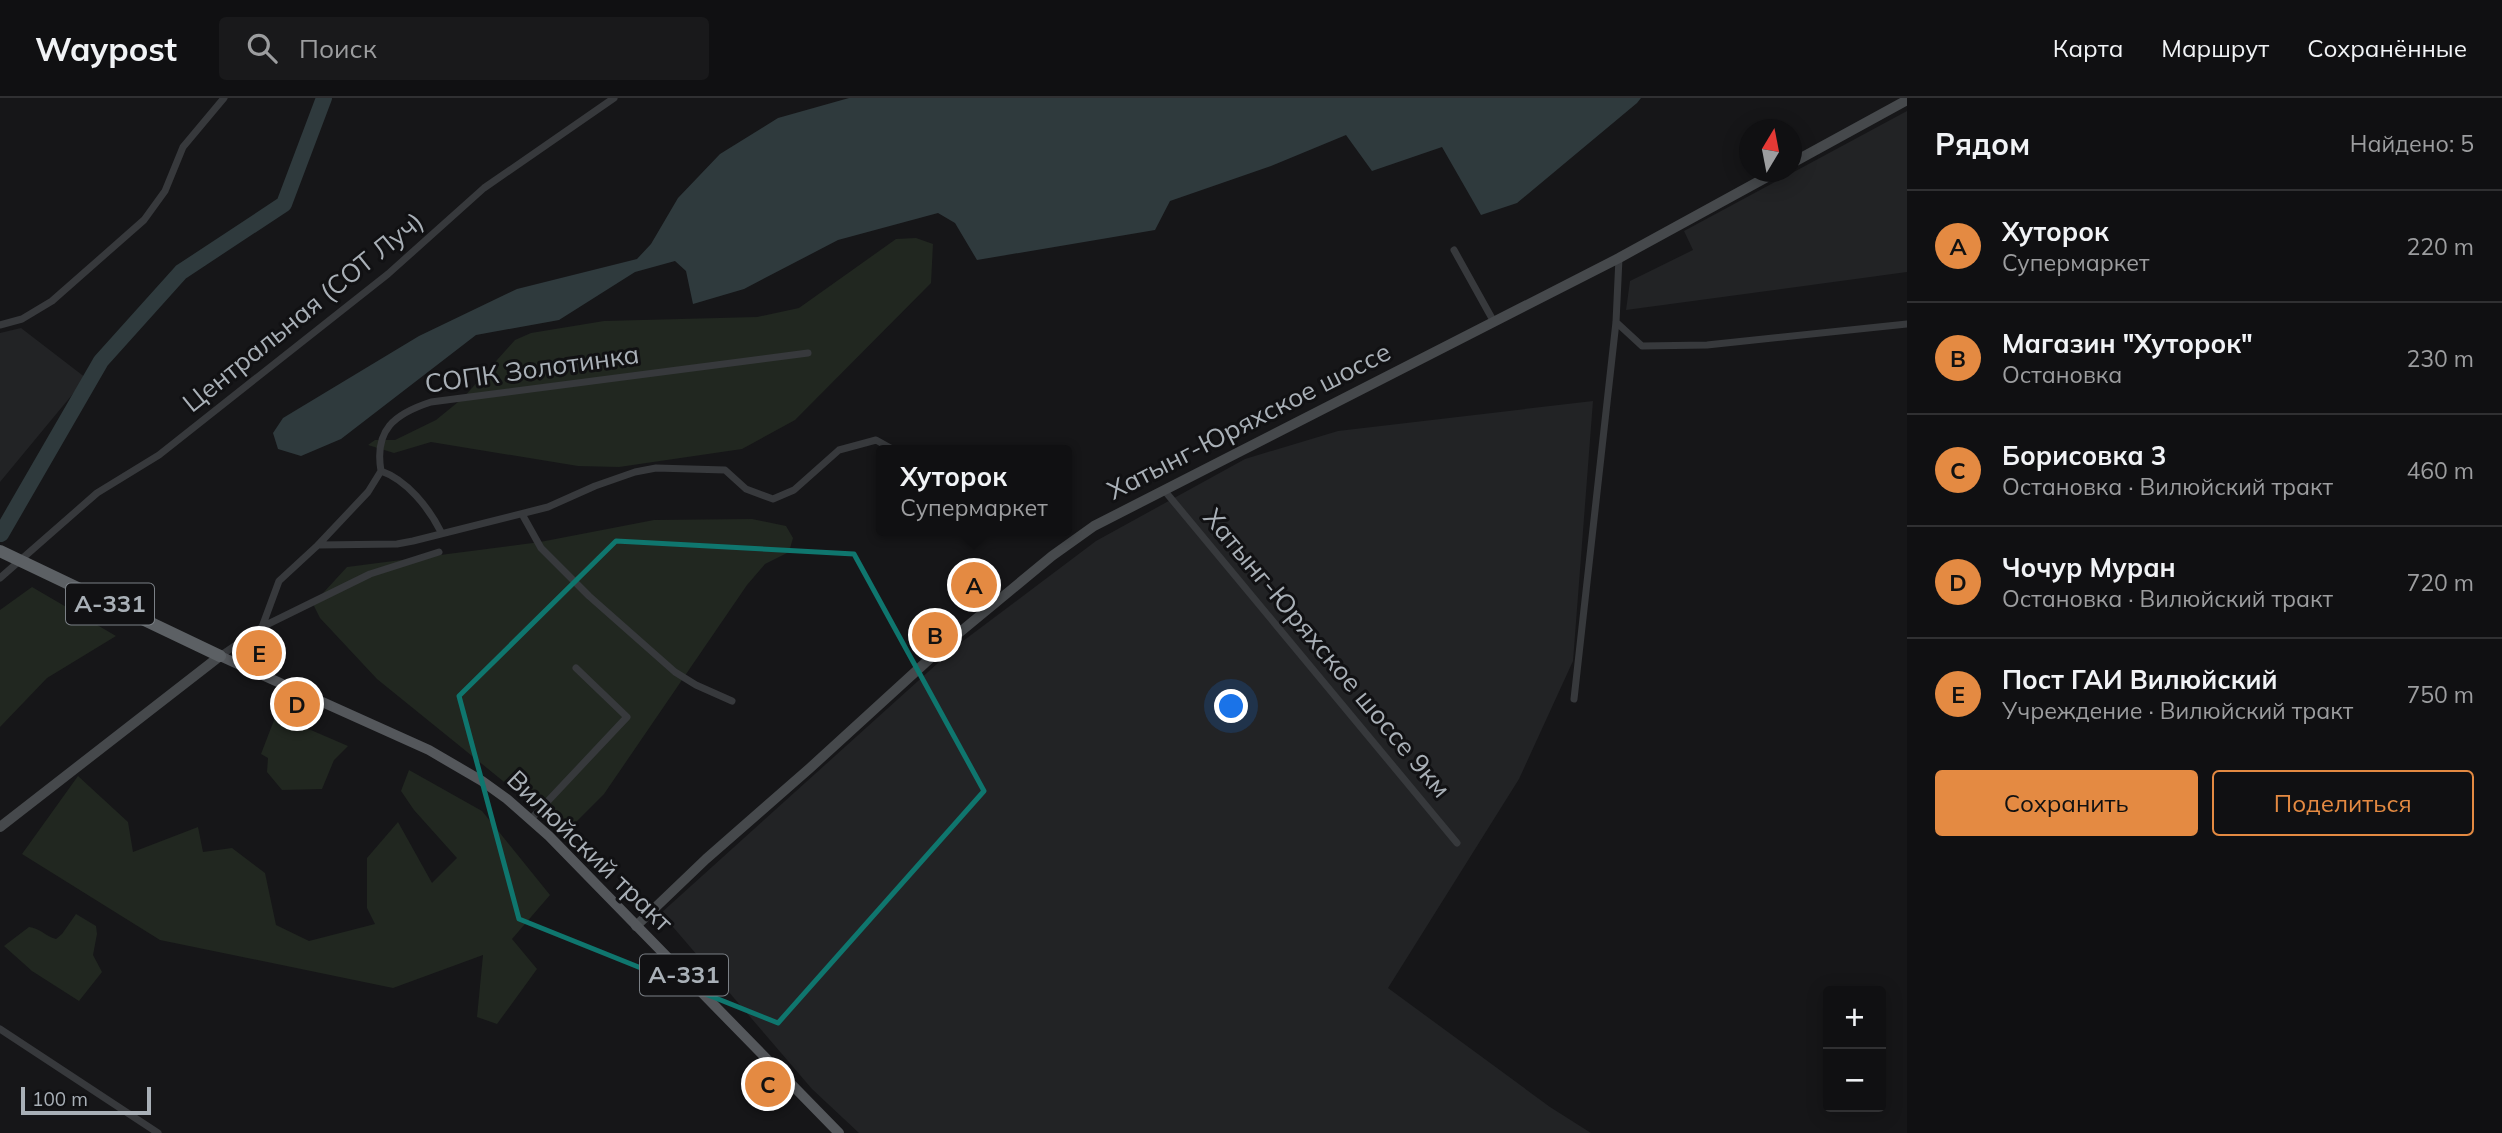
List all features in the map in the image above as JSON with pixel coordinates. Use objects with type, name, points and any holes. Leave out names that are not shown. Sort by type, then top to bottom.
[{"type":"highway","name":"А-331","points":[[0,551],[220,656]]},
{"type":"main road","points":[[1802,157],[1907,100]]},
{"type":"main road","name":"Хатынг-Юряхское шоссе","points":[[636,926],[706,859],[948,642],[1042,564],[1094,526],[1619,258],[1758,182]]},
{"type":"main road","points":[[0,827],[220,656]]},
{"type":"main road","name":"Вилюйский тракт","points":[[220,656],[429,750],[482,781],[531,819],[839,1133]]},
{"type":"street","points":[[0,325],[22,319],[52,301],[144,219],[165,191],[183,147],[224,98]]},
{"type":"street","name":"Центральная (СОТ Луч)","points":[[0,578],[97,493],[159,455],[388,274],[484,188],[614,98]]},
{"type":"street","points":[[1454,250],[1494,322]]},
{"type":"street","points":[[1574,699],[1616,322],[1619,258]]},
{"type":"street","points":[[1616,322],[1642,346],[1707,345],[1907,324]]},
{"type":"street","name":"СОПК Золотинка","points":[[381,471],[378,453],[385,429],[418,406],[431,402],[807,353]]},
{"type":"street","points":[[318,545],[397,544],[548,507],[595,486],[635,472],[656,468],[725,470],[747,489],[773,499],[794,490],[839,450],[876,440],[885,445]]},
{"type":"street","points":[[262,627],[279,581],[318,545],[368,492],[381,471],[389,474],[419,500],[433,516],[441,532]]},
{"type":"street","name":"Хатынг-Юряхское шоссе 9км","points":[[1164,490],[1457,843]]},
{"type":"street","points":[[522,514],[541,548],[589,596],[675,672],[732,701]]},
{"type":"street","points":[[220,656],[262,627],[370,574],[439,552]]},
{"type":"street","points":[[531,819],[627,717],[576,668]]},
{"type":"street","points":[[0,1029],[158,1133]]},
{"type":"highlighted area","points":[[616,541],[854,554],[984,791],[778,1023],[519,919],[459,696]]},
{"type":"shaded area","points":[[849,98],[1641,98],[1517,203],[1481,215],[1442,147],[1372,171],[1346,135],[1271,166],[1170,201],[1155,230],[977,260],[955,223],[938,213],[838,240],[744,289],[693,304],[686,271],[675,261],[635,272],[559,320],[476,335],[341,439],[301,456],[278,449],[273,433],[283,418],[419,336],[517,289],[637,259],[651,244],[678,198],[720,154],[778,118]]},
{"type":"shaded area","points":[[1907,111],[1907,272],[1626,310],[1630,281],[1693,250],[1684,231],[1775,182],[1802,182],[1802,168]]},
{"type":"shaded area","points":[[916,238],[933,244],[931,283],[795,420],[742,449],[619,467],[578,466],[431,442],[394,453],[368,445],[375,440],[395,440],[436,420],[463,398],[515,340],[531,333],[604,321],[757,317],[799,308],[896,239]]},
{"type":"shaded area","points":[[21,328],[86,378],[0,482],[0,333]]},
{"type":"shaded area","points":[[1593,401],[1573,661],[1519,779],[1388,988],[1550,1107],[1591,1133],[859,1133],[812,1089],[661,913],[959,644],[1096,541],[1245,459],[1338,431]]},
{"type":"shaded area","points":[[752,519],[786,526],[793,538],[789,552],[765,564],[747,585],[604,794],[572,826],[524,798],[377,679],[320,618],[313,604],[347,567],[540,542],[654,520]]},
{"type":"shaded area","points":[[32,587],[116,636],[47,678],[0,727],[0,610]]},
{"type":"shaded area","points":[[276,715],[348,746],[334,760],[322,789],[282,790],[267,772],[268,758],[261,754]]},
{"type":"shaded area","points":[[409,770],[482,811],[550,895],[512,939],[537,969],[497,1024],[477,1017],[483,955],[393,988],[160,940],[22,854],[78,776],[128,822],[133,852],[198,827],[203,852],[232,848],[265,873],[276,925],[309,941],[375,924],[367,908],[367,858],[398,822],[432,883],[457,858],[414,810],[401,791]]},
{"type":"shaded area","points":[[76,914],[96,926],[93,955],[102,972],[79,1001],[32,971],[4,946],[29,927],[56,939]]},
{"type":"waterway","points":[[1,534],[101,361],[181,272],[284,204],[324,98]]},
{"type":"place","name":"Хуторок","points":[[974,585]]},
{"type":"place","name":"Магазин \"Хуторок\"","points":[[935,635]]},
{"type":"place","name":"Пост ГАИ Вилюйский","points":[[259,653]]},
{"type":"place","name":"Чочур Муран","points":[[297,704]]},
{"type":"place","name":"Борисовка 3","points":[[768,1084]]}]
